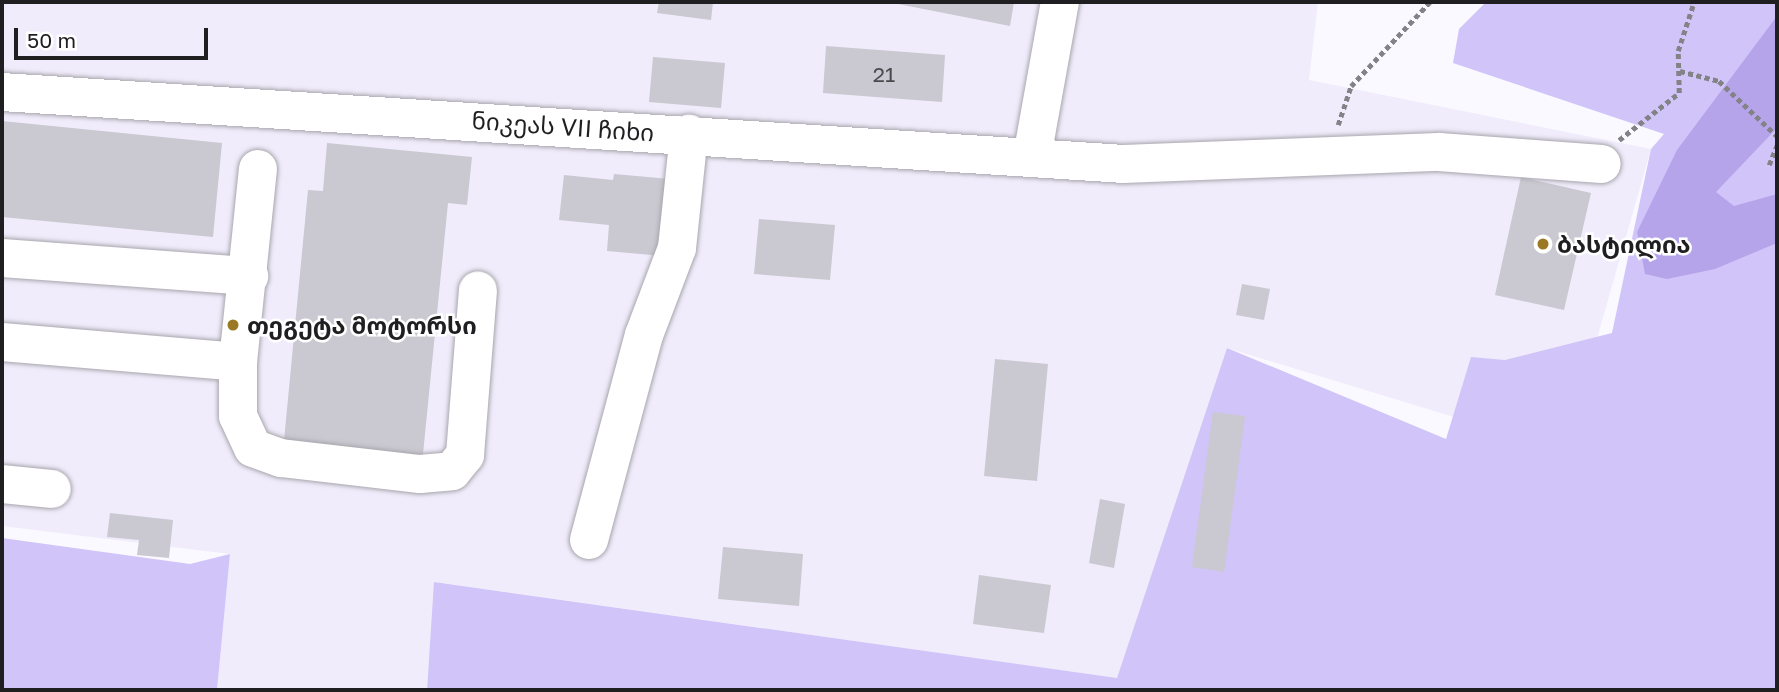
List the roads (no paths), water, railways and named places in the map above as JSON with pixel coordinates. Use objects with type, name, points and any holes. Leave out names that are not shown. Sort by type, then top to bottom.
[{"type":"street","points":[[1032,157],[1060,2]]},
{"type":"street","name":"ნიკეას VII ჩიხი","points":[[2,92],[689,134],[1123,164],[1327,159],[1438,152],[1602,164]]},
{"type":"street","points":[[589,540],[644,335],[677,248],[689,134]]},
{"type":"street","points":[[258,169],[238,362],[238,416],[253,448],[281,458],[395,471],[452,471],[465,455],[478,291]]},
{"type":"street","points":[[2,258],[249,276]]},
{"type":"street","points":[[2,342],[238,362]]},
{"type":"street","points":[[2,484],[52,489]]},
{"type":"place","name":"ბასტილია","points":[[1543,244]]},
{"type":"place","name":"თეგეტა მოტორსი","points":[[233,325]]}]
